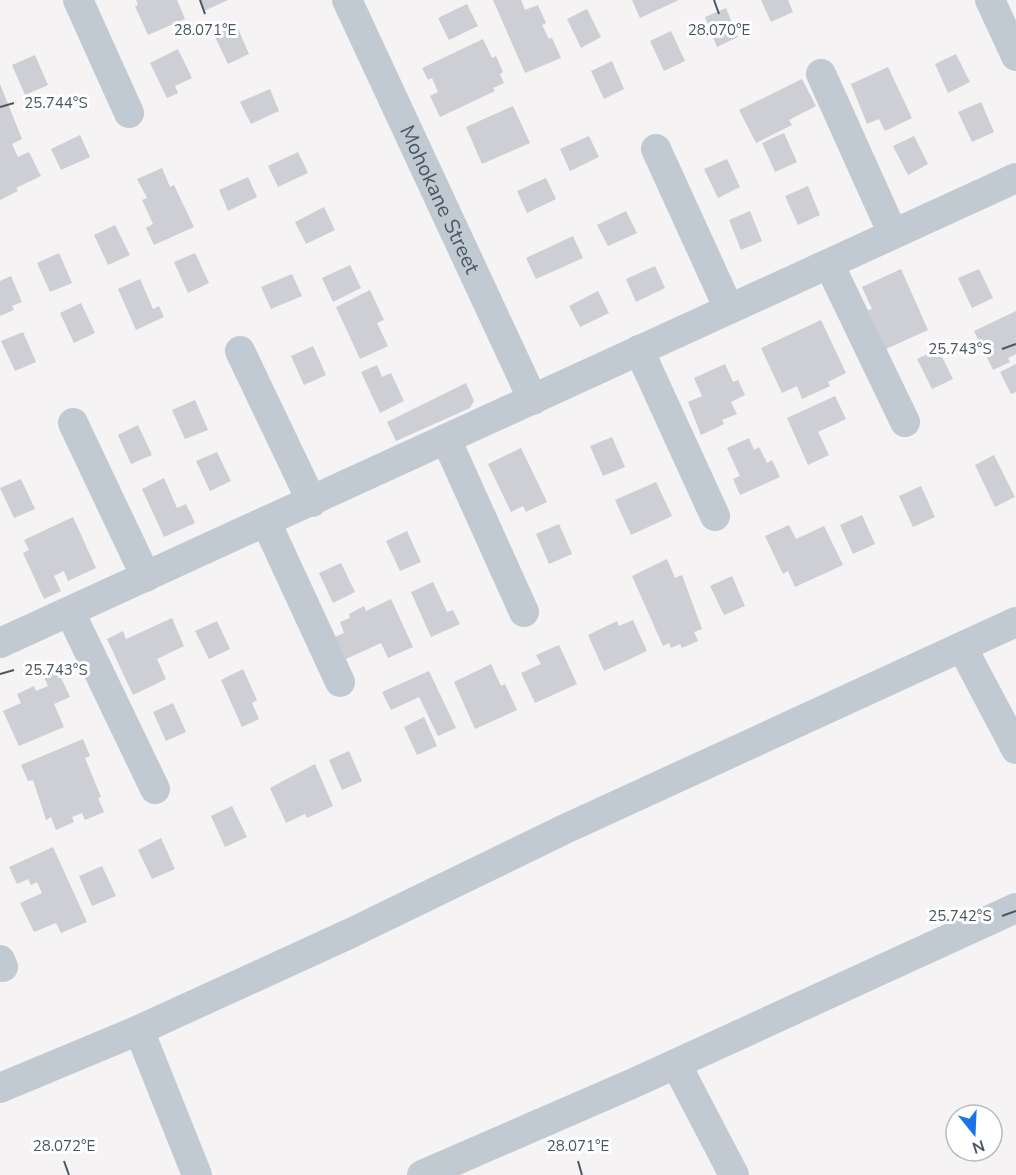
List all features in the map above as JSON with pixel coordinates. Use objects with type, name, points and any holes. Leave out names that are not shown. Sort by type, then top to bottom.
[{"type":"street","points":[[78,0],[129,113]]},
{"type":"street","name":"Mohokane Street","points":[[347,0],[533,400]]},
{"type":"street","points":[[990,0],[1016,56]]},
{"type":"street","points":[[821,74],[893,234]]},
{"type":"street","points":[[656,148],[729,309]]},
{"type":"street","points":[[0,643],[1016,178]]},
{"type":"street","points":[[829,264],[905,422]]},
{"type":"street","points":[[639,350],[715,516]]},
{"type":"street","points":[[240,351],[312,502]]},
{"type":"street","points":[[73,423],[146,577]]},
{"type":"street","points":[[446,439],[524,612]]},
{"type":"street","points":[[266,522],[340,682]]},
{"type":"street","points":[[70,612],[155,789]]},
{"type":"street","points":[[0,1088],[139,1029],[351,933],[565,829],[1016,622]]},
{"type":"street","points":[[962,647],[1016,749]]},
{"type":"street","points":[[422,1175],[676,1064],[1016,908]]},
{"type":"street","points":[[139,1029],[197,1175]]},
{"type":"street","points":[[676,1064],[734,1175]]},
{"type":"building","points":[[136,0],[177,0],[185,19],[148,35],[135,6],[138,5]]},
{"type":"building","points":[[199,0],[228,0],[204,11]]},
{"type":"building","points":[[493,0],[521,0],[525,10],[538,5],[546,23],[542,25],[549,39],[552,38],[561,58],[525,73]]},
{"type":"building","points":[[632,0],[679,0],[640,18]]},
{"type":"building","points":[[761,0],[788,0],[793,12],[771,22]]},
{"type":"building","points":[[467,4],[478,26],[449,40],[438,18]]},
{"type":"building","points":[[726,8],[738,37],[717,47],[705,17]]},
{"type":"building","points":[[587,9],[601,37],[581,48],[567,19]]},
{"type":"building","points":[[236,24],[249,54],[228,64],[214,35]]},
{"type":"building","points":[[671,31],[685,61],[664,71],[650,41]]},
{"type":"building","points":[[483,39],[492,58],[496,56],[503,72],[500,74],[504,83],[493,88],[495,91],[440,117],[430,96],[438,92],[432,78],[428,80],[422,68]]},
{"type":"building","points":[[178,49],[192,78],[175,86],[178,93],[167,98],[150,63]]},
{"type":"building","points":[[956,54],[970,82],[948,93],[935,64]]},
{"type":"building","points":[[35,55],[48,85],[25,95],[12,65]]},
{"type":"building","points":[[612,61],[624,89],[604,99],[591,71]]},
{"type":"building","points":[[888,67],[912,118],[885,131],[879,119],[867,124],[851,84]]},
{"type":"building","points":[[802,79],[816,106],[789,120],[792,125],[756,143],[739,110]]},
{"type":"building","points":[[0,84],[22,139],[12,144],[18,157],[29,152],[41,176],[16,188],[18,191],[0,200]]},
{"type":"building","points":[[270,89],[279,111],[251,124],[240,102]]},
{"type":"building","points":[[981,102],[994,132],[972,142],[958,112]]},
{"type":"building","points":[[513,106],[530,143],[482,164],[466,127]]},
{"type":"building","points":[[784,133],[797,162],[775,172],[762,143]]},
{"type":"building","points":[[80,135],[90,157],[61,170],[51,149]]},
{"type":"building","points":[[589,136],[599,157],[570,171],[560,149]]},
{"type":"building","points":[[914,136],[928,164],[908,175],[893,146]]},
{"type":"building","points":[[298,152],[308,173],[278,187],[268,166]]},
{"type":"building","points":[[727,159],[740,187],[718,198],[704,169]]},
{"type":"building","points":[[162,168],[170,187],[174,185],[194,227],[154,245],[146,228],[153,224],[142,200],[147,198],[137,179]]},
{"type":"building","points":[[248,177],[257,197],[228,211],[219,190]]},
{"type":"building","points":[[546,178],[556,199],[527,213],[517,191]]},
{"type":"building","points":[[808,186],[820,215],[798,225],[785,196]]},
{"type":"building","points":[[324,207],[335,230],[306,244],[295,222]]},
{"type":"building","points":[[626,211],[637,233],[608,246],[597,225]]},
{"type":"building","points":[[750,211],[762,241],[741,250],[729,220]]},
{"type":"building","points":[[115,225],[130,255],[108,265],[94,235]]},
{"type":"building","points":[[573,236],[583,258],[536,279],[526,258]]},
{"type":"building","points":[[59,253],[72,283],[50,292],[37,263]]},
{"type":"building","points":[[195,253],[209,283],[188,293],[174,262]]},
{"type":"building","points":[[350,265],[361,288],[333,302],[322,278]]},
{"type":"building","points":[[655,266],[665,288],[636,302],[626,279]]},
{"type":"building","points":[[901,269],[928,330],[886,349],[868,310],[872,309],[862,287]]},
{"type":"building","points":[[979,269],[993,298],[972,308],[958,278]]},
{"type":"building","points":[[292,274],[302,296],[271,309],[261,287]]},
{"type":"building","points":[[11,276],[22,302],[12,306],[14,310],[0,316],[0,281]]},
{"type":"building","points":[[140,279],[153,309],[159,306],[164,317],[136,330],[118,289]]},
{"type":"building","points":[[370,290],[384,320],[377,323],[388,346],[360,359],[336,307]]},
{"type":"building","points":[[598,291],[609,313],[580,327],[569,306]]},
{"type":"building","points":[[81,303],[95,333],[74,343],[60,313]]},
{"type":"building","points":[[1016,311],[1016,354],[1008,358],[1010,362],[993,370],[974,331]]},
{"type":"building","points":[[821,320],[846,373],[828,382],[830,386],[802,399],[797,386],[782,393],[761,348]]},
{"type":"building","points":[[23,332],[36,362],[15,371],[1,341]]},
{"type":"building","points":[[313,346],[326,375],[304,385],[291,356]]},
{"type":"building","points":[[938,349],[953,379],[932,389],[917,359]]},
{"type":"building","points":[[725,364],[733,382],[738,380],[745,395],[731,402],[737,414],[722,420],[724,424],[701,435],[688,402],[702,396],[694,378]]},
{"type":"building","points":[[1016,364],[1016,392],[1011,394],[1000,372]]},
{"type":"building","points":[[377,365],[382,377],[391,373],[404,401],[380,413],[361,372]]},
{"type":"building","points":[[466,383],[474,401],[470,408],[396,441],[387,422]]},
{"type":"building","points":[[835,396],[846,419],[818,432],[829,455],[808,465],[787,418]]},
{"type":"building","points":[[195,400],[208,430],[185,439],[172,410]]},
{"type":"building","points":[[138,425],[152,455],[131,464],[118,435]]},
{"type":"building","points":[[612,437],[625,467],[603,476],[590,446]]},
{"type":"building","points":[[749,438],[754,450],[759,447],[767,463],[772,460],[780,477],[740,495],[733,479],[740,476],[727,448]]},
{"type":"building","points":[[521,448],[547,502],[526,512],[523,506],[511,512],[488,464]]},
{"type":"building","points":[[217,452],[231,481],[210,491],[196,461]]},
{"type":"building","points":[[994,455],[1015,497],[995,507],[975,465]]},
{"type":"building","points":[[164,478],[177,508],[186,504],[195,523],[164,537],[142,489]]},
{"type":"building","points":[[21,479],[35,509],[14,518],[0,488]]},
{"type":"building","points":[[656,482],[672,516],[631,535],[615,500]]},
{"type":"building","points":[[921,486],[935,517],[913,527],[899,496]]},
{"type":"building","points":[[862,515],[875,544],[853,554],[840,525]]},
{"type":"building","points":[[73,517],[96,568],[68,581],[64,571],[54,576],[61,591],[44,599],[23,553],[29,550],[24,540]]},
{"type":"building","points":[[559,524],[572,554],[549,564],[536,534]]},
{"type":"building","points":[[789,525],[796,539],[824,526],[843,565],[795,587],[788,571],[783,574],[765,536]]},
{"type":"building","points":[[407,531],[421,562],[400,571],[386,541]]},
{"type":"building","points":[[667,559],[675,578],[682,575],[702,629],[694,632],[698,641],[682,648],[680,644],[671,648],[669,643],[663,646],[632,576]]},
{"type":"building","points":[[341,563],[355,592],[333,603],[319,573]]},
{"type":"building","points":[[732,576],[745,606],[724,615],[710,586]]},
{"type":"building","points":[[433,582],[447,612],[453,610],[460,624],[431,637],[411,592]]},
{"type":"building","points":[[391,599],[413,647],[388,658],[381,643],[346,659],[335,637],[344,633],[340,622],[350,618],[349,614],[364,606],[366,611]]},
{"type":"building","points":[[172,618],[184,646],[157,659],[166,679],[133,695],[107,639],[123,631],[126,639]]},
{"type":"building","points":[[633,620],[647,651],[604,671],[588,635],[617,621],[619,626]]},
{"type":"building","points":[[217,621],[230,649],[209,659],[195,631]]},
{"type":"building","points":[[559,645],[577,684],[535,703],[521,673],[541,664],[536,655]]},
{"type":"building","points":[[491,664],[501,686],[505,684],[517,710],[475,729],[454,682]]},
{"type":"building","points":[[243,669],[257,700],[252,703],[259,719],[242,727],[221,680]]},
{"type":"building","points":[[58,671],[70,697],[54,704],[64,727],[19,746],[3,711],[21,703],[17,694],[34,686],[36,691],[48,686],[44,677]]},
{"type":"building","points":[[429,671],[456,728],[438,736],[419,697],[391,710],[382,692]]},
{"type":"building","points":[[173,703],[186,732],[166,741],[153,712]]},
{"type":"building","points":[[424,717],[437,746],[417,755],[404,727]]},
{"type":"building","points":[[83,739],[90,756],[85,758],[101,797],[98,798],[104,812],[85,820],[82,813],[72,817],[74,822],[56,830],[51,817],[46,820],[33,780],[28,781],[21,765]]},
{"type":"building","points":[[349,751],[362,781],[342,790],[329,760]]},
{"type":"building","points":[[315,764],[333,806],[307,818],[305,814],[286,823],[270,788]]},
{"type":"building","points":[[232,806],[247,837],[225,847],[211,816]]},
{"type":"building","points":[[161,838],[175,869],[152,879],[138,850]]},
{"type":"building","points":[[53,847],[87,922],[61,933],[56,923],[34,932],[20,903],[42,893],[37,882],[31,885],[28,879],[17,884],[9,867]]},
{"type":"building","points":[[102,866],[116,896],[92,906],[79,876]]}]
